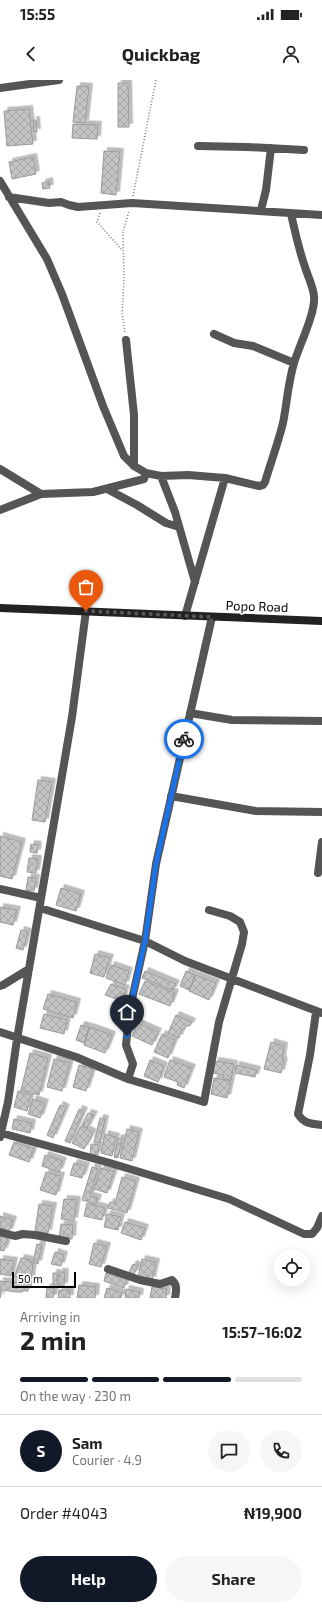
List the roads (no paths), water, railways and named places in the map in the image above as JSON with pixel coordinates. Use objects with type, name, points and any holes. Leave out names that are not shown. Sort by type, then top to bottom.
[{"type":"main road","name":"Popo Road","points":[[0,608],[322,621]]},
{"type":"street","points":[[0,88],[58,80]]},
{"type":"street","points":[[198,146],[304,150]]},
{"type":"street","points":[[261,210],[266,190],[271,148]]},
{"type":"street","points":[[0,181],[47,259],[62,294],[102,406],[124,456],[134,466],[146,473],[161,476],[188,475],[225,478],[259,486],[263,485],[265,482],[282,425],[287,404],[287,390],[294,363],[312,313],[315,298],[298,245],[291,214]]},
{"type":"street","points":[[9,197],[49,203],[61,202],[78,207],[132,203],[322,215]]},
{"type":"street","points":[[214,334],[234,343],[253,346],[294,363]]},
{"type":"street","points":[[126,340],[134,415],[134,466]]},
{"type":"street","points":[[0,469],[41,494]]},
{"type":"street","points":[[0,510],[41,494],[93,492],[107,489],[144,479],[146,473]]},
{"type":"street","points":[[161,476],[175,512],[195,582]]},
{"type":"street","points":[[185,616],[225,478]]},
{"type":"street","points":[[107,489],[166,523],[179,527]]},
{"type":"street","points":[[86,611],[72,717],[17,1039],[4,1101],[1,1135],[110,1163],[229,1199],[304,1234],[312,1234],[317,1228],[322,1216]]},
{"type":"street","points":[[128,1078],[133,1064],[126,1045],[129,1014],[145,941],[156,864],[212,617]]},
{"type":"street","points":[[190,713],[232,720],[322,721]]},
{"type":"street","points":[[171,796],[256,811],[322,812]]},
{"type":"street","points":[[318,873],[322,842]]},
{"type":"street","points":[[0,889],[41,898]]},
{"type":"street","points":[[40,908],[145,941],[185,961],[319,1012],[298,1114],[301,1120],[308,1124],[322,1125]]},
{"type":"street","points":[[0,1032],[17,1039],[76,1057],[128,1078],[204,1102],[219,1022],[242,944],[244,932],[240,922],[230,916],[208,910]]},
{"type":"street","points":[[0,986],[3,986],[29,970]]},
{"type":"street","points":[[0,1232],[15,1236],[23,1234],[35,1235],[66,1241]]},
{"type":"street","points":[[108,1269],[140,1280],[160,1284],[172,1280],[175,1283],[176,1288],[175,1298]]}]
